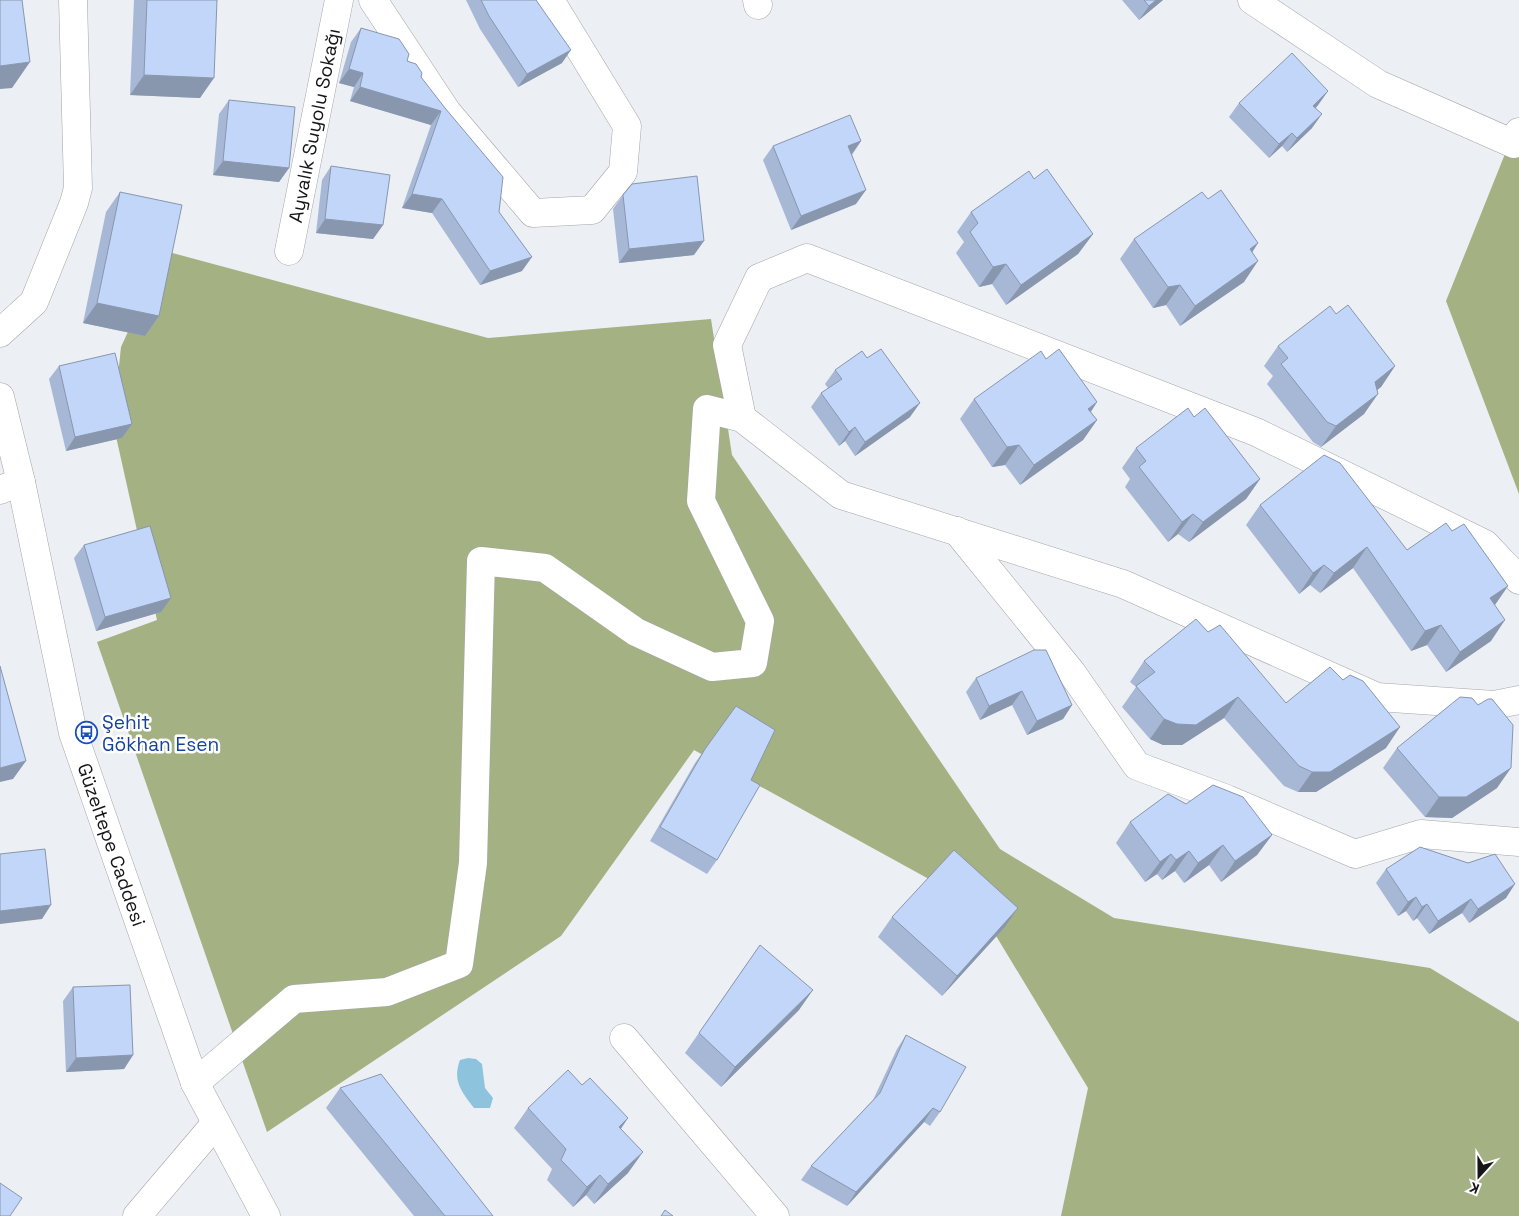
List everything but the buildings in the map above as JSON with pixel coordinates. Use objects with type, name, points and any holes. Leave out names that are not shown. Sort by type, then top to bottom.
[{"type":"street","points":[[0,333],[34,302],[74,203],[78,188],[74,0]]},
{"type":"street","name":"Ayvalık Suyolu Sokağı","points":[[289,251],[339,0]]},
{"type":"street","points":[[372,0],[447,112],[533,213],[592,210],[623,172],[627,126],[550,0]]},
{"type":"street","points":[[1252,0],[1378,84],[1514,144],[1519,132]]},
{"type":"street","points":[[742,418],[727,345],[759,278],[807,258],[1256,432],[1485,544],[1519,580]]},
{"type":"street","name":"Güzeltepe Caddesi","points":[[0,397],[11,486],[73,733],[195,1083],[266,1216]]},
{"type":"street","points":[[195,1083],[294,999],[387,992],[459,964],[473,863],[482,561],[545,568],[636,632],[712,667],[752,663],[760,621],[701,501],[707,409],[742,418],[841,494],[1123,584],[1378,696],[1494,705],[1519,700]]},
{"type":"street","points":[[957,531],[1072,673],[1137,766],[1227,798],[1355,854],[1421,834],[1519,842]]},
{"type":"street","points":[[624,1038],[775,1216]]},
{"type":"street","points":[[137,1216],[216,1123]]},
{"type":"green space","points":[[1519,119],[1519,494],[1446,301]]},
{"type":"green space","points":[[165,251],[488,338],[711,319],[732,455],[1000,849],[1114,918],[1430,968],[1519,1022],[1519,1216],[1061,1216],[1088,1088],[978,906],[694,750],[561,936],[267,1132],[97,642],[157,620],[113,423],[121,347]]},
{"type":"water","points":[[476,1059],[482,1064],[485,1088],[493,1098],[490,1108],[474,1108],[460,1086],[457,1074],[460,1060]]},
{"type":"place","name":"Şehit Gökhan Esen","points":[[86,733]]}]
